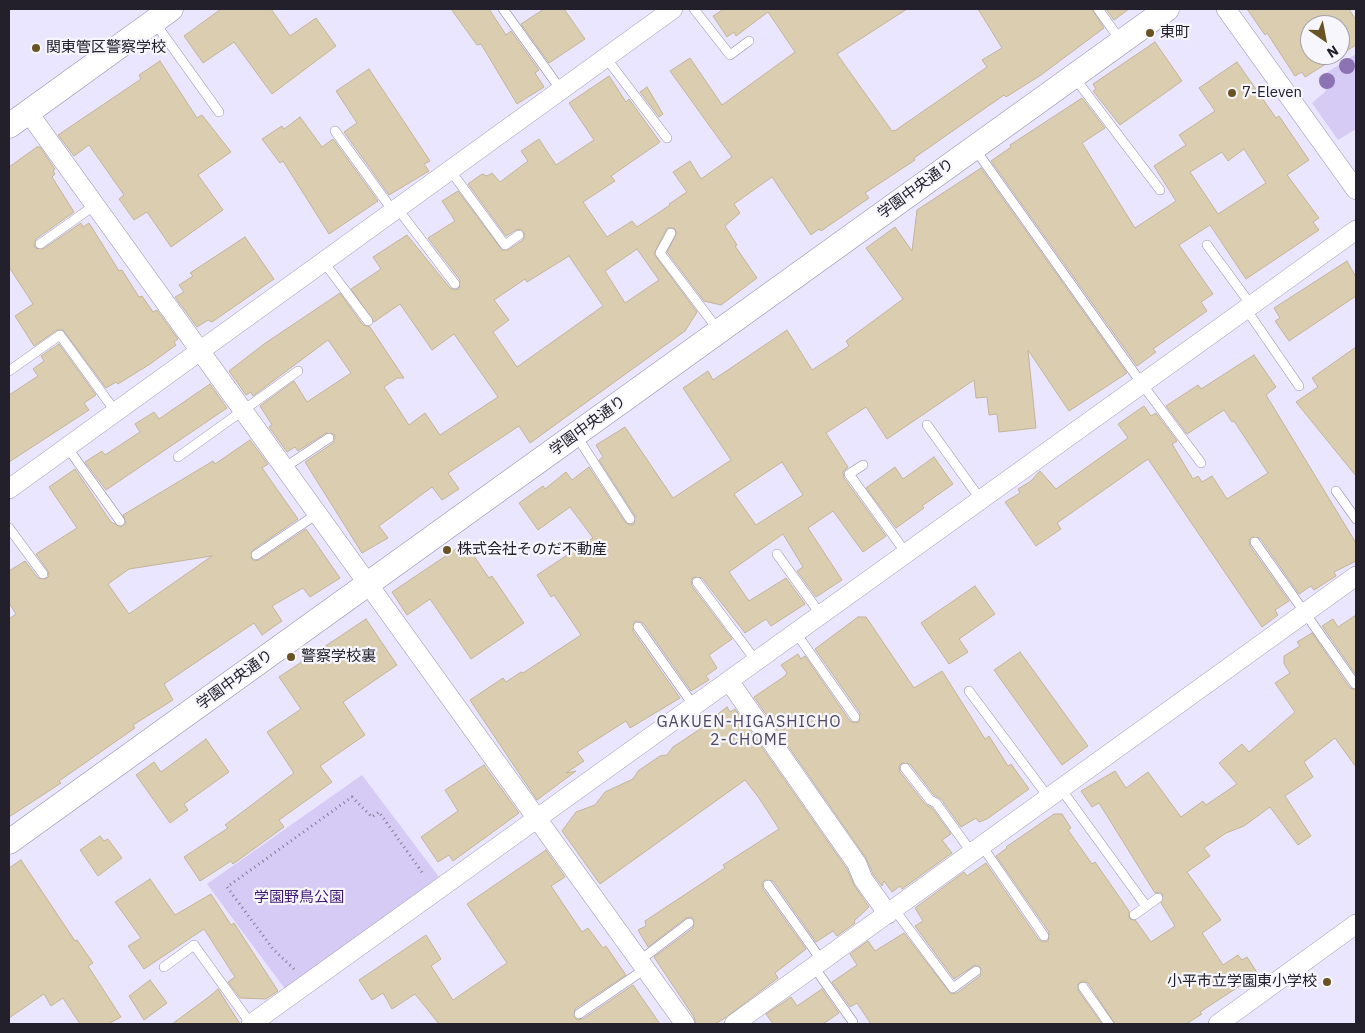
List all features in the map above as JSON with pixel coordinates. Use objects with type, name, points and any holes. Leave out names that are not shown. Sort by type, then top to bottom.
[{"type":"street","points":[[9,489],[673,9]]},
{"type":"street","name":"学園中央通り","points":[[9,842],[1167,9]]},
{"type":"street","points":[[1226,9],[1356,190]]},
{"type":"street","points":[[9,126],[162,15]]},
{"type":"street","points":[[28,112],[685,1024]]},
{"type":"street","points":[[251,1024],[1356,230]]},
{"type":"street","points":[[746,1021],[818,964],[1356,576]]},
{"type":"street","points":[[729,681],[857,864],[863,879],[891,911]]},
{"type":"street","points":[[1218,1024],[1356,924]]},
{"type":"lane","points":[[503,9],[561,90]]},
{"type":"lane","points":[[694,9],[730,55],[749,41]]},
{"type":"lane","points":[[1098,9],[1121,42]]},
{"type":"lane","points":[[162,15],[219,112]]},
{"type":"lane","points":[[606,58],[667,138]]},
{"type":"lane","points":[[1074,77],[1160,190]]},
{"type":"lane","points":[[334,131],[455,284]]},
{"type":"lane","points":[[974,147],[1142,384],[1201,463]]},
{"type":"lane","points":[[450,170],[505,245],[519,235]]},
{"type":"lane","points":[[40,244],[96,206]]},
{"type":"lane","points":[[671,233],[660,253],[719,331]]},
{"type":"lane","points":[[1207,245],[1299,386]]},
{"type":"lane","points":[[322,261],[368,321]]},
{"type":"lane","points":[[9,371],[60,336],[115,411]]},
{"type":"lane","points":[[178,457],[298,371]]},
{"type":"lane","points":[[927,425],[981,500]]},
{"type":"lane","points":[[576,435],[630,520]]},
{"type":"lane","points":[[284,468],[329,438]]},
{"type":"lane","points":[[67,447],[120,521]]},
{"type":"lane","points":[[863,465],[849,474],[906,553]]},
{"type":"lane","points":[[1336,492],[1356,519]]},
{"type":"lane","points":[[256,555],[317,514]]},
{"type":"lane","points":[[9,528],[43,574]]},
{"type":"lane","points":[[1255,542],[1356,684]]},
{"type":"lane","points":[[777,554],[821,615]]},
{"type":"lane","points":[[697,582],[756,661]]},
{"type":"lane","points":[[638,627],[694,706]]},
{"type":"lane","points":[[796,633],[855,717]]},
{"type":"lane","points":[[969,691],[1055,793],[1146,906]]},
{"type":"lane","points":[[905,768],[930,800],[936,803],[977,849],[1044,936]]},
{"type":"lane","points":[[768,885],[853,1022]]},
{"type":"lane","points":[[1134,915],[1158,898]]},
{"type":"lane","points":[[891,911],[953,988],[976,971]]},
{"type":"lane","points":[[579,1014],[642,965],[689,923]]},
{"type":"lane","points":[[164,967],[194,945],[251,1024]]},
{"type":"lane","points":[[1083,987],[1109,1024]]},
{"type":"path","points":[[293,968],[273,949],[227,887],[352,797],[372,817],[379,812],[423,874]]},
{"type":"green space","points":[[1356,54],[1356,129],[1338,140],[1312,103],[1326,91],[1318,78],[1339,65],[1350,65],[1350,58]]},
{"type":"green space","name":"学園野鳥公園","points":[[362,775],[439,877],[285,989],[207,884]]},
{"type":"building","points":[[221,9],[271,9],[290,36],[316,18],[336,46],[272,94],[234,42],[203,63],[184,36]]},
{"type":"building","points":[[451,9],[489,9],[506,35],[511,31],[539,70],[535,73],[544,87],[517,104],[481,44],[477,45]]},
{"type":"building","points":[[544,9],[564,9],[585,39],[549,63],[521,24]]},
{"type":"building","points":[[724,9],[907,9],[837,54],[892,131],[987,67],[982,60],[1002,48],[978,9],[1092,9],[1104,28],[1041,75],[1006,97],[1004,95],[914,158],[915,160],[865,193],[869,198],[821,231],[819,229],[811,235],[772,177],[734,204],[740,213],[725,226],[737,245],[735,246],[757,278],[721,305],[704,301],[667,252],[677,233],[674,228],[667,228],[654,254],[697,312],[685,331],[530,443],[519,426],[448,473],[459,489],[442,500],[432,487],[379,526],[388,538],[362,553],[305,462],[333,443],[334,434],[326,433],[298,451],[295,447],[287,452],[269,427],[272,425],[260,406],[294,381],[307,402],[351,373],[328,340],[253,396],[251,392],[246,395],[229,371],[264,344],[340,293],[363,325],[370,327],[404,378],[397,378],[384,387],[409,425],[425,413],[440,435],[498,397],[454,334],[432,350],[400,304],[374,322],[351,289],[381,269],[373,257],[407,235],[450,288],[459,289],[460,280],[428,238],[455,221],[442,201],[458,191],[502,250],[508,250],[523,240],[525,234],[521,229],[506,236],[468,184],[482,174],[487,176],[492,173],[500,182],[528,161],[521,151],[539,139],[556,165],[594,140],[569,103],[609,76],[626,102],[629,99],[660,142],[611,176],[615,181],[583,202],[607,237],[632,221],[637,227],[670,205],[687,192],[673,172],[690,161],[701,179],[732,157],[670,71],[690,58],[722,105],[795,52],[768,12],[736,36],[734,32],[727,37],[713,16]],"holes":[[[637,249],[659,280],[625,303],[605,271]],[[569,256],[603,306],[517,367],[493,332],[509,320],[494,300],[525,279],[527,282]]]},
{"type":"building","points":[[1106,9],[1129,9],[1114,20]]},
{"type":"building","points":[[1247,9],[1349,9],[1356,20],[1356,45],[1350,49],[1350,15],[1300,15],[1300,65],[1324,65],[1305,77],[1302,72],[1295,76],[1267,33],[1265,35]]},
{"type":"building","points":[[1155,42],[1182,81],[1120,125],[1093,91],[1096,89],[1093,84]]},
{"type":"building","points":[[160,61],[197,118],[202,115],[231,152],[198,175],[223,210],[171,247],[147,212],[134,220],[119,199],[124,195],[89,145],[74,156],[58,135],[141,79],[139,75]]},
{"type":"building","points":[[1237,62],[1276,118],[1279,116],[1309,160],[1287,175],[1319,218],[1313,222],[1319,230],[1246,279],[1210,225],[1179,245],[1213,294],[1201,302],[1207,311],[1153,349],[1156,352],[1137,366],[991,161],[1011,147],[1010,145],[1082,98],[1105,128],[1082,143],[1135,228],[1176,201],[1154,166],[1186,145],[1179,135],[1215,111],[1199,88]],"holes":[[[1244,149],[1266,183],[1218,214],[1190,172],[1222,152],[1228,161]]]},
{"type":"building","points":[[369,69],[430,161],[424,164],[429,171],[389,195],[344,132],[357,123],[336,91]]},
{"type":"building","points":[[647,87],[663,114],[659,117],[640,92]]},
{"type":"building","points":[[300,117],[322,147],[333,139],[378,201],[329,234],[283,161],[280,163],[262,139],[282,126],[284,129]]},
{"type":"building","points":[[37,147],[40,147],[55,169],[53,171],[55,174],[52,177],[74,212],[36,239],[35,248],[43,249],[81,223],[83,227],[89,223],[119,271],[122,270],[139,297],[142,296],[153,312],[157,310],[178,339],[174,342],[176,345],[150,364],[118,384],[116,382],[106,388],[63,330],[57,330],[34,346],[15,316],[33,304],[9,267],[9,167]]},
{"type":"building","points":[[981,168],[1127,373],[1069,411],[1028,350],[1036,428],[999,432],[997,414],[989,415],[987,397],[976,398],[974,380],[887,439],[866,407],[826,433],[848,467],[843,472],[844,478],[886,536],[863,552],[833,511],[808,528],[842,580],[816,597],[797,571],[803,567],[783,534],[729,572],[749,601],[786,578],[805,604],[771,626],[766,619],[745,633],[702,578],[694,577],[691,580],[692,586],[732,639],[709,655],[717,668],[706,676],[709,680],[691,691],[643,623],[634,622],[633,631],[680,698],[630,728],[626,721],[577,752],[584,761],[566,773],[576,771],[537,800],[470,700],[503,678],[506,682],[521,672],[523,673],[581,635],[554,595],[551,597],[537,575],[593,538],[570,507],[538,530],[519,503],[543,486],[545,489],[566,472],[572,480],[589,467],[625,522],[630,525],[634,524],[635,516],[599,460],[603,457],[596,445],[625,427],[673,498],[731,460],[683,388],[708,371],[713,380],[787,330],[812,370],[849,346],[846,341],[903,299],[866,248],[895,227],[912,251],[917,210]],"holes":[[[782,462],[803,495],[756,525],[734,494]]]},
{"type":"building","points":[[245,237],[274,279],[212,322],[208,320],[197,327],[175,297],[184,292],[179,285],[193,276],[190,273]]},
{"type":"building","points":[[1347,261],[1356,277],[1356,296],[1289,341],[1275,321],[1280,318],[1274,308]]},
{"type":"building","points":[[59,344],[96,395],[84,403],[89,410],[9,462],[9,395],[38,376],[33,369],[44,361],[41,356]]},
{"type":"building","points":[[1356,347],[1356,476],[1296,402],[1318,387],[1312,378]]},
{"type":"building","points":[[1254,355],[1276,387],[1266,395],[1356,543],[1356,561],[1334,572],[1336,576],[1314,590],[1311,586],[1299,594],[1260,538],[1252,537],[1249,540],[1250,546],[1289,601],[1275,610],[1278,615],[1262,627],[1148,459],[1057,523],[1061,529],[1036,546],[1005,502],[1020,493],[1018,489],[1031,481],[1040,471],[1056,489],[1128,438],[1118,424],[1144,406],[1151,416],[1156,413],[1177,441],[1172,444],[1193,479],[1198,476],[1202,482],[1212,476],[1227,499],[1268,473],[1234,421],[1232,422],[1224,410],[1187,434],[1166,406],[1198,385],[1201,389]]},
{"type":"building","points":[[210,384],[227,408],[106,490],[85,462],[102,451],[105,455],[140,432],[135,424],[154,412],[159,419]]},
{"type":"building","points":[[250,440],[268,464],[262,468],[298,519],[253,550],[251,558],[254,561],[259,560],[306,529],[340,578],[310,597],[303,588],[272,606],[282,621],[262,635],[254,623],[164,684],[173,700],[133,725],[135,728],[59,781],[61,783],[9,817],[9,619],[16,614],[9,603],[9,571],[25,561],[38,578],[46,579],[49,576],[48,571],[36,554],[77,528],[49,487],[75,469],[111,522],[121,527],[126,523],[123,515],[213,461],[215,464]],"holes":[[[212,556],[129,614],[108,584],[129,569]]]},
{"type":"building","points":[[934,457],[953,484],[922,506],[924,508],[896,528],[866,488],[895,467],[903,479]]},
{"type":"building","points":[[465,543],[489,578],[492,576],[524,623],[471,659],[430,599],[407,615],[392,592]]},
{"type":"building","points":[[975,586],[995,614],[959,639],[968,652],[949,664],[921,623]]},
{"type":"building","points":[[1356,615],[1356,675],[1322,626],[1333,619],[1338,627]]},
{"type":"building","points":[[858,617],[866,617],[914,688],[942,671],[985,739],[989,736],[1008,766],[1011,764],[1029,789],[987,819],[979,822],[976,818],[961,827],[941,799],[934,795],[910,764],[902,763],[899,766],[900,772],[925,804],[932,808],[951,834],[942,840],[952,853],[902,889],[900,886],[892,892],[884,881],[882,886],[873,874],[866,858],[754,697],[785,676],[787,673],[781,665],[798,654],[801,659],[805,656],[850,721],[859,722],[860,713],[815,649]]},
{"type":"building","points":[[366,619],[397,665],[343,702],[365,735],[320,766],[332,782],[279,820],[284,827],[233,864],[231,861],[200,881],[184,857],[228,828],[225,825],[294,773],[267,732],[301,709],[279,677]]},
{"type":"building","points":[[1312,633],[1350,688],[1356,690],[1356,767],[1335,738],[1304,762],[1313,777],[1285,796],[1311,836],[1298,845],[1270,807],[1244,826],[1226,833],[1204,848],[1210,856],[1187,872],[1221,920],[1202,933],[1223,965],[1238,955],[1242,960],[1247,957],[1258,974],[1200,1012],[1202,1014],[1186,1024],[1115,1024],[1088,983],[1083,981],[1078,984],[1078,990],[1102,1024],[871,1024],[857,1003],[850,1007],[832,982],[857,965],[850,954],[868,941],[875,951],[904,933],[951,994],[957,993],[980,976],[981,968],[975,965],[954,979],[915,926],[923,921],[915,908],[964,872],[967,876],[986,863],[1039,940],[1048,941],[1049,932],[996,856],[1054,814],[1062,814],[1071,828],[1068,830],[1092,864],[1095,862],[1129,911],[1129,918],[1136,921],[1151,942],[1175,926],[1161,903],[1163,895],[1160,892],[1155,893],[1099,803],[1092,807],[1081,791],[1115,771],[1126,788],[1148,772],[1181,817],[1203,801],[1206,805],[1237,784],[1219,763],[1242,744],[1249,752],[1295,712],[1275,683],[1290,673],[1284,664],[1284,656],[1300,646],[1297,642]]},
{"type":"building","points":[[1020,652],[1088,746],[1062,765],[994,670]]},
{"type":"building","points":[[727,707],[730,712],[735,709],[847,869],[854,885],[869,907],[854,921],[855,923],[837,936],[833,931],[816,942],[773,881],[765,880],[762,883],[763,889],[806,949],[775,973],[778,978],[725,1018],[715,1024],[696,1024],[694,1017],[654,957],[693,928],[694,920],[691,917],[686,918],[648,947],[638,930],[646,926],[645,921],[725,868],[723,865],[779,829],[759,798],[745,780],[600,884],[562,831],[576,812],[595,805],[605,792],[633,779],[638,771],[660,756],[667,755],[673,747],[706,725]]},
{"type":"building","points":[[206,739],[229,772],[184,804],[188,810],[170,823],[136,775],[154,762],[161,772]]},
{"type":"building","points":[[484,765],[519,813],[453,861],[449,855],[438,862],[421,837],[458,811],[445,790]]},
{"type":"building","points":[[100,836],[104,841],[108,839],[122,858],[98,876],[80,850]]},
{"type":"building","points":[[546,850],[565,877],[551,886],[582,932],[588,928],[603,948],[606,946],[626,975],[575,1009],[574,1017],[577,1020],[583,1019],[633,985],[660,1024],[439,1024],[415,994],[392,1009],[383,993],[372,1000],[359,980],[426,935],[441,959],[431,966],[453,1000],[507,963],[467,904]]},
{"type":"building","points":[[21,860],[75,941],[77,940],[93,963],[88,966],[121,1017],[108,1024],[80,1024],[63,998],[51,1006],[44,994],[9,1018],[9,868]]},
{"type":"building","points":[[150,879],[175,915],[211,894],[231,925],[234,923],[278,991],[266,999],[240,998],[228,982],[235,977],[204,929],[144,969],[128,946],[141,938],[115,902]]},
{"type":"building","points":[[150,980],[167,1003],[144,1020],[129,996]]},
{"type":"building","points":[[218,989],[240,1024],[172,1024],[210,996]]},
{"type":"building","points":[[822,989],[839,1013],[823,1024],[773,1024],[766,1014],[791,997],[797,1006]]},
{"type":"place","name":"東町","points":[[1150,33]]},
{"type":"place","name":"関東管区警察学校","points":[[36,48]]},
{"type":"place","name":"7-Eleven","points":[[1232,93]]},
{"type":"place","name":"株式会社そのだ不動産","points":[[447,550]]},
{"type":"place","name":"警察学校裏","points":[[291,657]]},
{"type":"place","name":"小平市立学園東小学校","points":[[1327,982]]},
{"type":"district","name":"GAKUEN-HIGASHICHO 2-CHOME","points":[[749,731]]}]
